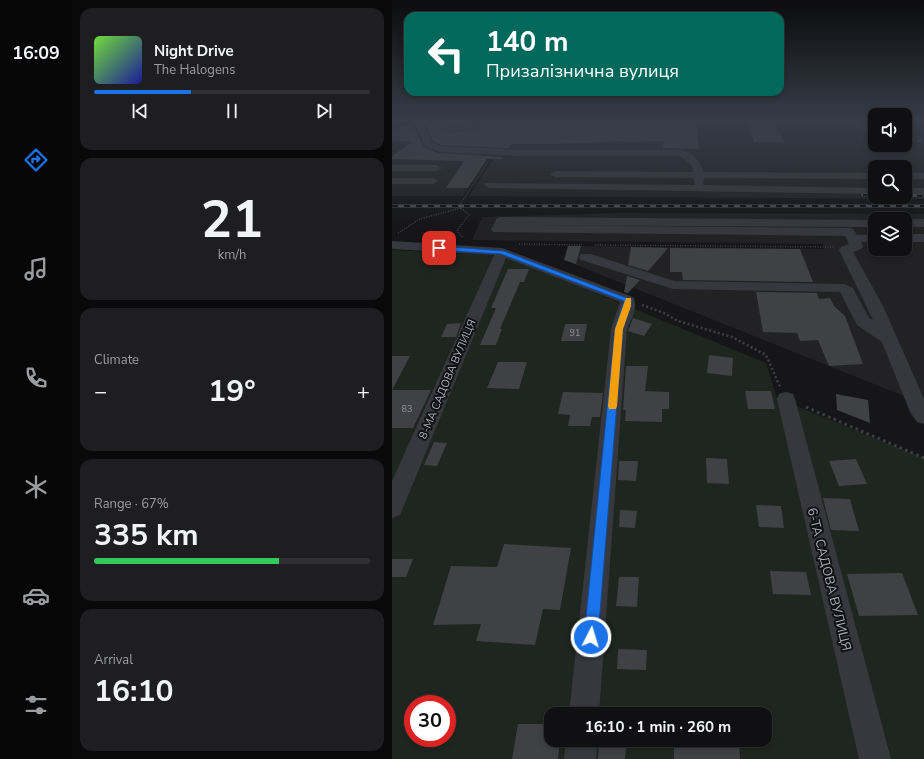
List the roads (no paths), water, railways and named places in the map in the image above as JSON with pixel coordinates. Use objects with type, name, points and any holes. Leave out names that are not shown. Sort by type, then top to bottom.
[{"type":"street","points":[[526,154],[572,158],[656,161]]},
{"type":"street","points":[[502,161],[650,154]]},
{"type":"street","points":[[685,154],[697,164],[700,188]]},
{"type":"street","points":[[392,168],[437,168]]},
{"type":"street","points":[[547,174],[868,176]]},
{"type":"street","points":[[912,176],[924,176]]},
{"type":"street","points":[[392,181],[433,180]]},
{"type":"street","points":[[490,186],[868,191]]},
{"type":"street","points":[[912,191],[924,191]]},
{"type":"street","points":[[868,225],[501,221],[497,229],[849,232],[849,244],[920,412],[924,416]]},
{"type":"street","points":[[912,223],[924,222]]},
{"type":"street","points":[[912,238],[924,238]]},
{"type":"street","points":[[849,244],[868,240]]},
{"type":"street","points":[[394,241],[502,252],[628,300],[628,306],[619,329],[585,707]]},
{"type":"street","name":"8-МА САДОВА ВУЛИЦЯ","points":[[392,506],[502,252]]},
{"type":"street","points":[[586,258],[674,285],[842,287],[848,291],[863,321],[889,339]]},
{"type":"street","name":"6-ТА САДОВА ВУЛИЦЯ","points":[[786,399],[875,759]]},
{"type":"street","points":[[580,759],[581,747]]},
{"type":"railway","points":[[863,195],[868,195]]},
{"type":"railway","points":[[912,195],[924,196]]},
{"type":"railway","points":[[392,206],[924,206]]}]
